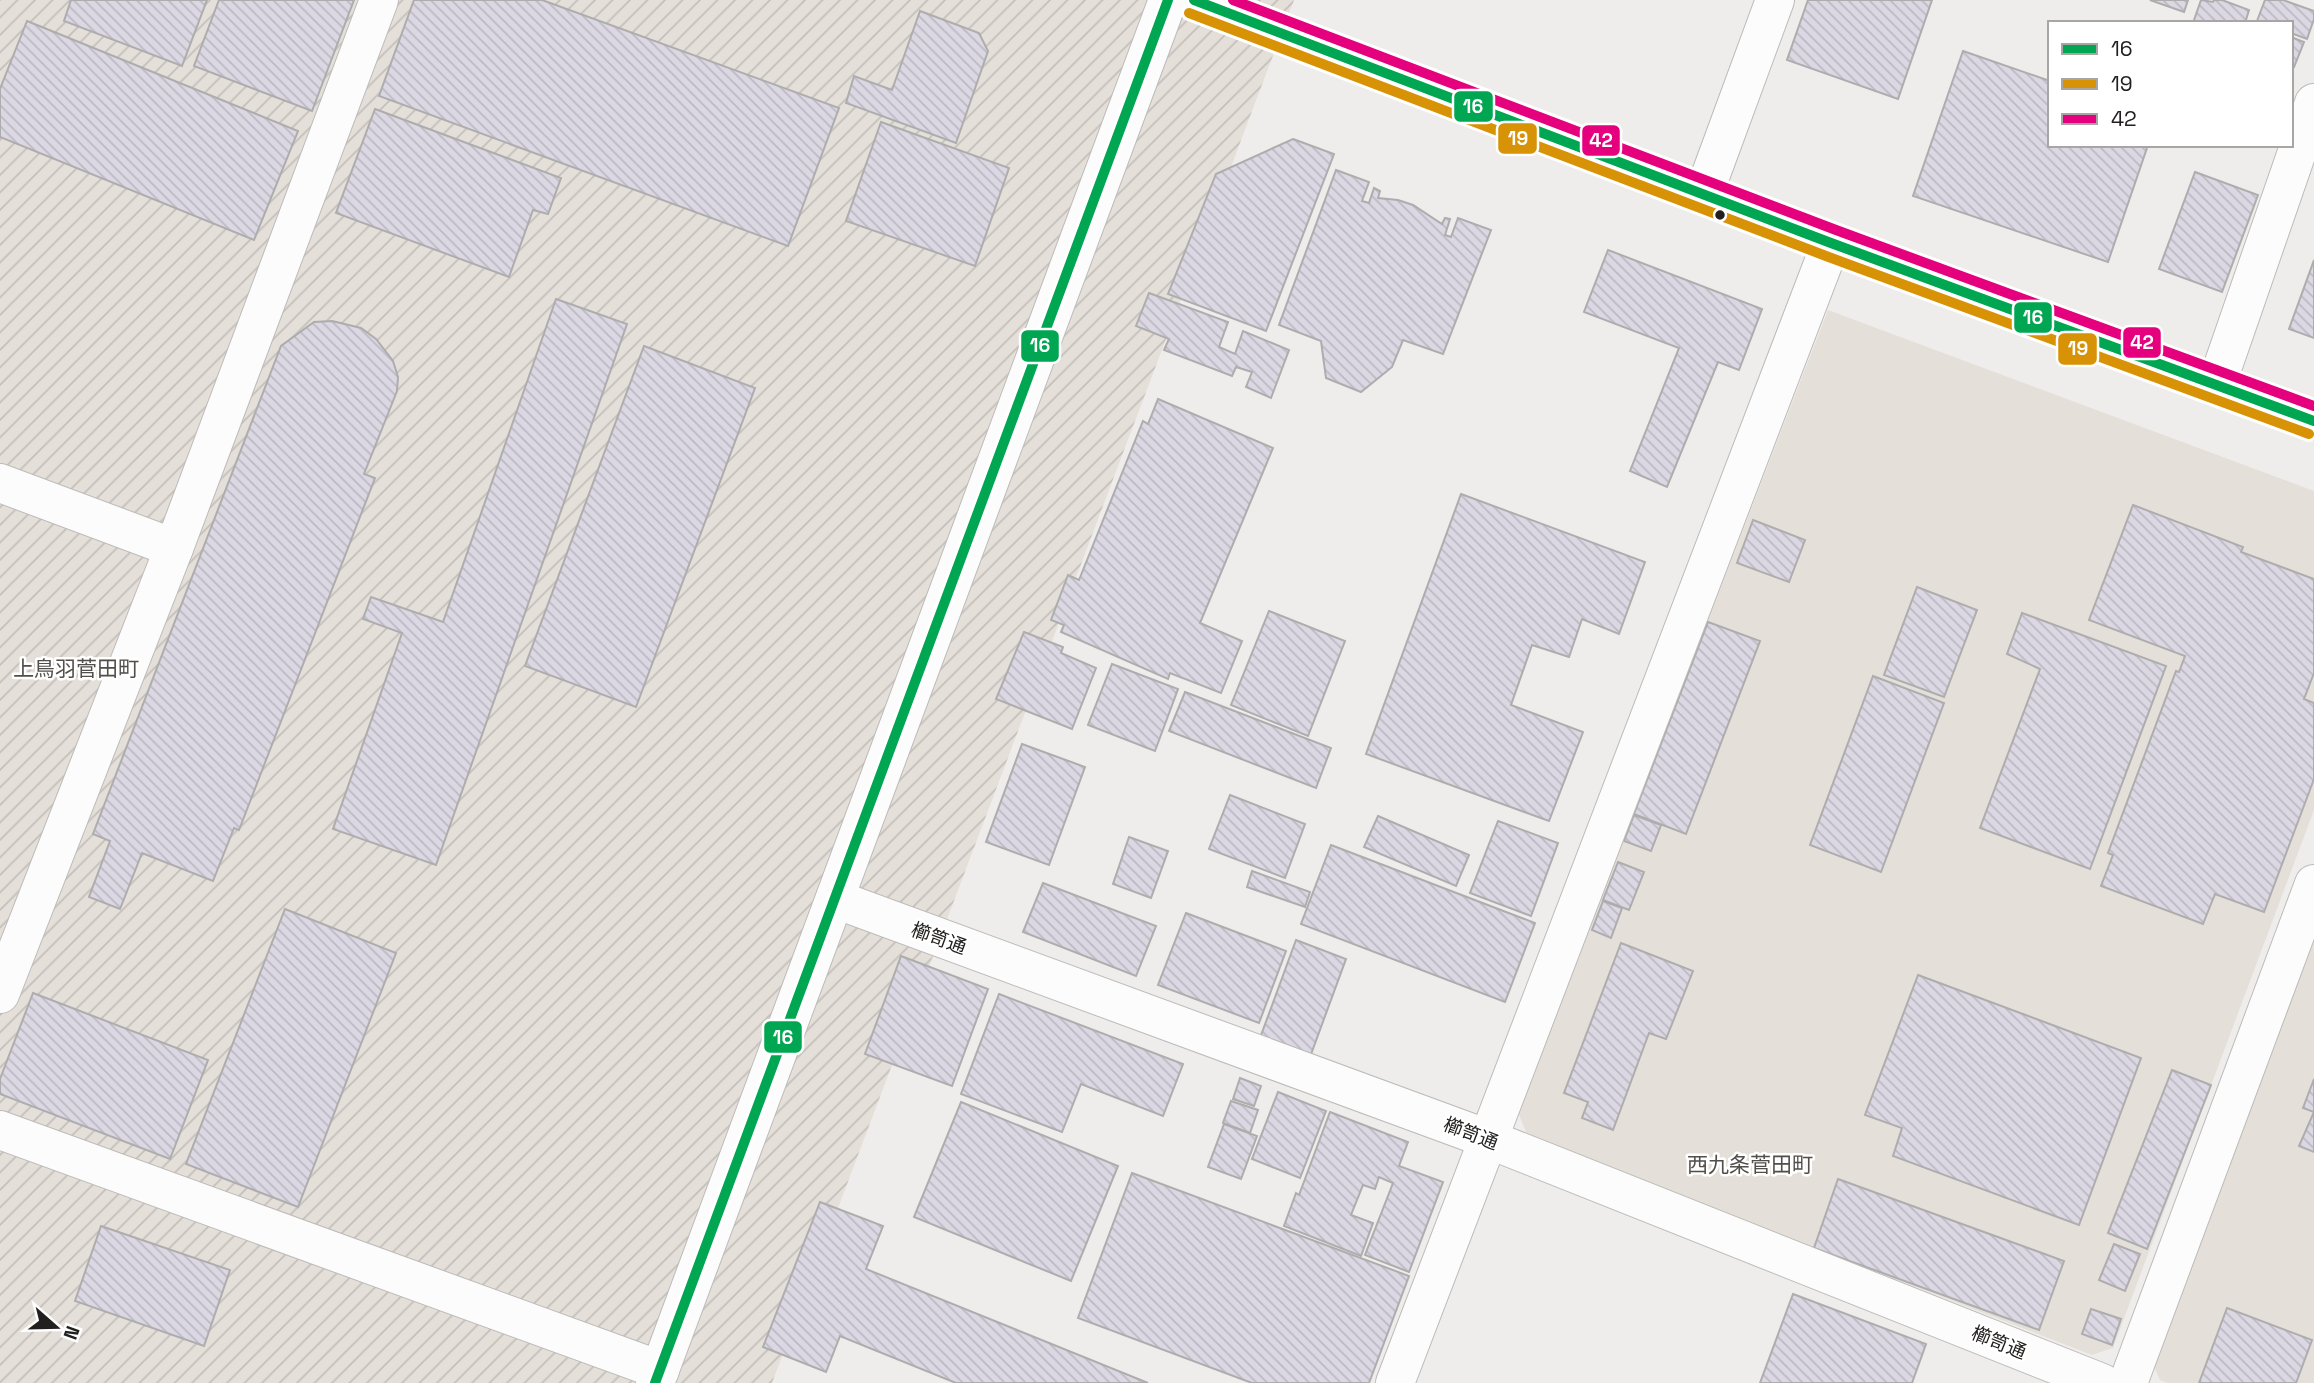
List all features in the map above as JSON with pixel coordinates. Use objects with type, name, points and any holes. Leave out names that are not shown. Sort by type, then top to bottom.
[{"type":"main road","points":[[0,994],[174,548],[379,0]]},
{"type":"main road","points":[[0,1130],[658,1376],[1168,0]]},
{"type":"main road","points":[[1194,0],[1831,243],[2314,421]]},
{"type":"main road","points":[[1704,193],[1775,0]]},
{"type":"main road","points":[[2216,386],[2314,103]]},
{"type":"main road","points":[[1395,1383],[1831,243]]},
{"type":"main road","points":[[0,483],[174,548]]},
{"type":"main road","points":[[2128,1383],[2314,884]]},
{"type":"main road","name":"櫛笥通","points":[[835,900],[1488,1139],[2102,1383]]},
{"type":"shaded area","points":[[0,0],[1294,0],[772,1383],[0,1383]]},
{"type":"shaded area","points":[[1828,310],[2314,491],[2314,810],[2113,1348],[2092,1355],[1528,1137],[1518,1112]]},
{"type":"shaded area","points":[[2314,930],[2314,1383],[2168,1383],[2160,1380],[2149,1357]]},
{"type":"building","points":[[71,0],[207,0],[182,66],[64,21]]},
{"type":"building","points":[[219,0],[354,0],[312,111],[194,66]]},
{"type":"building","points":[[414,0],[542,0],[839,108],[788,246],[379,96]]},
{"type":"building","points":[[1808,0],[1932,0],[1898,99],[1787,60]]},
{"type":"building","points":[[2150,0],[2188,0],[2184,12]]},
{"type":"building","points":[[2201,0],[2222,0],[2249,10],[2246,21],[2194,21]]},
{"type":"building","points":[[2265,0],[2283,0],[2314,11],[2307,39],[2293,34],[2293,21],[2257,21]]},
{"type":"building","points":[[920,11],[979,33],[988,51],[956,143],[846,103],[854,76],[892,90]]},
{"type":"building","points":[[27,21],[298,131],[254,240],[0,137],[0,89]]},
{"type":"building","points":[[2293,38],[2304,42],[2293,67]]},
{"type":"building","points":[[1963,51],[2048,80],[2048,147],[2147,147],[2108,262],[1913,196]]},
{"type":"building","points":[[375,109],[561,178],[548,214],[533,210],[509,277],[336,213]]},
{"type":"building","points":[[881,122],[1009,168],[975,266],[846,221]]},
{"type":"building","points":[[1293,139],[1334,154],[1266,331],[1168,294],[1216,174]]},
{"type":"building","points":[[1336,170],[1369,182],[1362,201],[1369,203],[1374,188],[1380,191],[1378,198],[1413,205],[1442,224],[1445,218],[1450,219],[1445,235],[1451,237],[1458,218],[1491,230],[1443,354],[1403,340],[1392,367],[1361,392],[1326,378],[1321,341],[1279,325]]},
{"type":"building","points":[[2195,172],[2258,195],[2222,292],[2159,269]]},
{"type":"building","points":[[1608,250],[1762,309],[1739,370],[1718,362],[1667,487],[1630,471],[1679,348],[1584,312]]},
{"type":"building","points":[[2314,260],[2314,338],[2289,329]]},
{"type":"building","points":[[1149,293],[1228,322],[1219,347],[1235,354],[1243,331],[1289,350],[1271,398],[1246,387],[1252,372],[1236,367],[1232,376],[1164,350],[1169,339],[1136,326]]},
{"type":"building","points":[[556,299],[627,324],[436,865],[333,829],[402,633],[363,619],[371,597],[443,622]]},
{"type":"building","points":[[332,321],[361,328],[376,339],[393,361],[398,377],[397,391],[364,474],[375,478],[239,830],[234,828],[213,881],[142,853],[120,909],[89,897],[110,841],[93,834],[281,346],[314,322]]},
{"type":"building","points":[[644,346],[755,388],[636,707],[525,666]]},
{"type":"building","points":[[1158,399],[1273,448],[1200,623],[1242,641],[1221,693],[1170,673],[1168,679],[1061,632],[1064,625],[1051,620],[1068,575],[1079,580],[1143,421],[1148,424]]},
{"type":"building","points":[[1461,494],[1645,562],[1619,634],[1582,619],[1569,657],[1532,645],[1511,705],[1583,732],[1549,821],[1366,754]]},
{"type":"building","points":[[2133,505],[2243,547],[2241,552],[2314,579],[2314,673],[2304,699],[2314,703],[2314,779],[2264,912],[2215,894],[2203,924],[2101,886],[2113,855],[2108,853],[2176,671],[2179,672],[2185,656],[2089,620]]},
{"type":"building","points":[[1753,520],[1805,540],[1789,582],[1737,563]]},
{"type":"building","points":[[1917,587],[1977,610],[1944,697],[1884,675]]},
{"type":"building","points":[[1269,611],[1345,641],[1308,736],[1231,705]]},
{"type":"building","points":[[2022,613],[2166,666],[2090,869],[1980,828],[2040,669],[2007,654]]},
{"type":"building","points":[[1708,622],[1760,641],[1686,834],[1634,814]]},
{"type":"building","points":[[1024,632],[1063,647],[1061,653],[1096,668],[1072,729],[996,699]]},
{"type":"building","points":[[1112,664],[1178,689],[1155,751],[1088,725]]},
{"type":"building","points":[[1873,676],[1944,703],[1881,872],[1810,845]]},
{"type":"building","points":[[1185,692],[1331,748],[1316,788],[1169,731]]},
{"type":"building","points":[[1022,744],[1085,767],[1049,865],[986,842]]},
{"type":"building","points":[[1230,795],[1305,824],[1285,878],[1209,849]]},
{"type":"building","points":[[1634,815],[1661,825],[1651,851],[1624,841]]},
{"type":"building","points":[[1378,816],[1469,855],[1456,886],[1364,847]]},
{"type":"building","points":[[1498,821],[1558,843],[1531,916],[1470,893]]},
{"type":"building","points":[[1129,837],[1168,851],[1151,898],[1113,884]]},
{"type":"building","points":[[1331,845],[1535,923],[1505,1002],[1301,924]]},
{"type":"building","points":[[1618,862],[1644,872],[1629,910],[1603,900]]},
{"type":"building","points":[[1252,871],[1310,892],[1305,907],[1247,887]]},
{"type":"building","points":[[1043,883],[1156,926],[1136,976],[1023,932]]},
{"type":"building","points":[[1603,901],[1622,908],[1611,938],[1592,930]]},
{"type":"building","points":[[285,909],[396,953],[298,1207],[186,1164]]},
{"type":"building","points":[[1186,913],[1286,951],[1259,1023],[1158,985]]},
{"type":"building","points":[[1296,940],[1346,959],[1310,1057],[1260,1038]]},
{"type":"building","points":[[1621,943],[1693,971],[1666,1039],[1649,1033],[1613,1130],[1582,1118],[1588,1102],[1564,1093]]},
{"type":"building","points":[[901,956],[988,989],[952,1086],[865,1054]]},
{"type":"building","points":[[1918,975],[2141,1058],[2079,1225],[1893,1156],[1902,1128],[1865,1115]]},
{"type":"building","points":[[33,993],[208,1060],[170,1159],[0,1094],[0,1079]]},
{"type":"building","points":[[999,994],[1183,1064],[1163,1116],[1081,1084],[1062,1132],[961,1094]]},
{"type":"building","points":[[2172,1070],[2211,1085],[2147,1249],[2108,1233]]},
{"type":"building","points":[[1240,1078],[1261,1086],[1254,1106],[1233,1099]]},
{"type":"building","points":[[2314,1079],[2314,1112],[2303,1108]]},
{"type":"building","points":[[1278,1092],[1326,1111],[1300,1178],[1252,1159]]},
{"type":"building","points":[[1231,1101],[1258,1110],[1250,1133],[1223,1123]]},
{"type":"building","points":[[961,1102],[1118,1166],[1071,1281],[914,1217]]},
{"type":"building","points":[[1330,1112],[1408,1142],[1399,1166],[1443,1182],[1409,1272],[1365,1255],[1393,1183],[1379,1177],[1375,1189],[1363,1185],[1351,1215],[1373,1223],[1361,1256],[1284,1226],[1296,1193],[1299,1195]]},
{"type":"building","points":[[2314,1112],[2314,1152],[2299,1146]]},
{"type":"building","points":[[1224,1124],[1257,1136],[1241,1179],[1208,1167]]},
{"type":"building","points":[[1132,1173],[1409,1276],[1369,1383],[1252,1383],[1078,1318]]},
{"type":"building","points":[[1838,1179],[2064,1261],[2039,1330],[1814,1248]]},
{"type":"building","points":[[820,1202],[883,1226],[866,1269],[1148,1383],[956,1383],[840,1336],[826,1372],[763,1347]]},
{"type":"building","points":[[101,1226],[230,1270],[204,1346],[75,1301]]},
{"type":"building","points":[[2114,1244],[2140,1254],[2125,1291],[2099,1280]]},
{"type":"building","points":[[1793,1294],[1926,1344],[1912,1383],[1760,1383]]},
{"type":"building","points":[[2227,1308],[2312,1340],[2296,1383],[2199,1383]]},
{"type":"building","points":[[2091,1309],[2121,1319],[2112,1345],[2082,1334]]},
{"type":"transit line","name":"16","points":[[655,1383],[1168,0]]},
{"type":"transit line","name":"16","points":[[1194,0],[1831,243],[2314,421]]},
{"type":"transit line","name":"42","points":[[1233,0],[1836,230],[2314,406]]},
{"type":"transit line","name":"19","points":[[1189,13],[1826,256],[2309,434]]},
{"type":"district","name":"上鳥羽菅田町","points":[[76,669]]},
{"type":"district","name":"西九条菅田町","points":[[1750,1165]]}]
